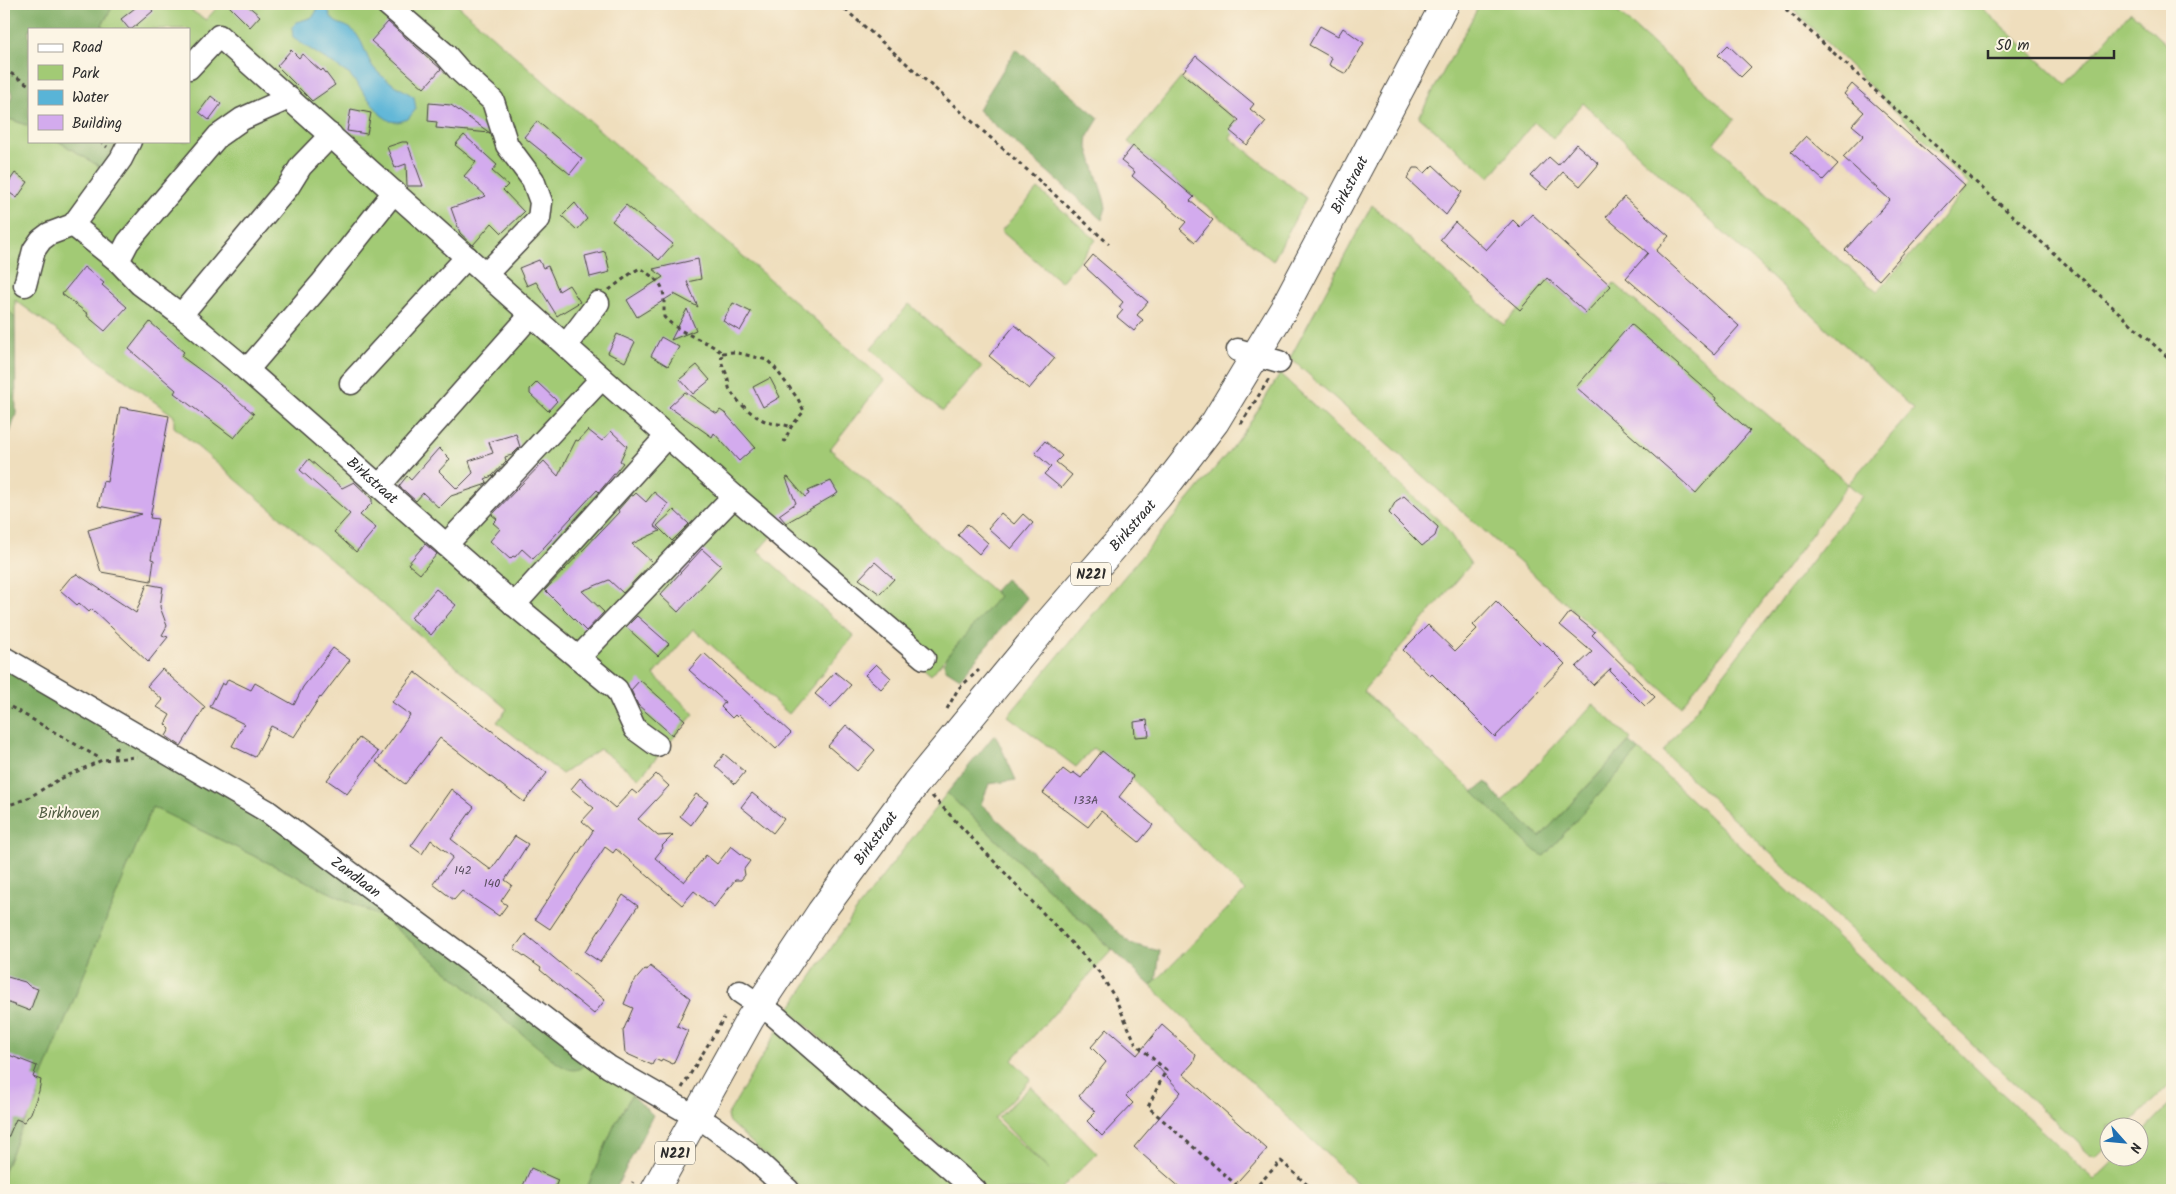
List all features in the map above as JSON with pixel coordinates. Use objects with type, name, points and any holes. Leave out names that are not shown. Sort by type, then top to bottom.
[{"type":"main road","name":"Birkstraat","points":[[655,1190],[684,1111],[749,998],[821,912],[916,783],[1048,624],[1158,496],[1215,422],[1258,356],[1445,4]]},
{"type":"street","points":[[388,4],[445,54],[459,70],[493,101],[506,145],[532,180],[540,202],[539,219],[486,274]]},
{"type":"street","points":[[190,67],[219,36],[734,496],[924,658]]},
{"type":"street","points":[[118,261],[128,242],[218,136],[242,119],[289,98]]},
{"type":"street","points":[[181,315],[288,187],[301,166],[331,136]]},
{"type":"street","points":[[25,285],[34,250],[41,240],[49,234],[73,225],[120,159],[129,142]]},
{"type":"street","points":[[247,370],[321,284],[394,192]]},
{"type":"street","name":"Birkstraat","points":[[73,225],[118,261],[140,284],[181,315],[247,370],[514,605],[618,690],[635,729],[658,745]]},
{"type":"street","points":[[351,383],[467,257]]},
{"type":"street","points":[[566,345],[598,303]]},
{"type":"street","points":[[380,486],[531,315]]},
{"type":"street","points":[[446,544],[602,378]]},
{"type":"street","points":[[514,605],[667,436]]},
{"type":"street","points":[[578,658],[734,496]]},
{"type":"street","name":"Zandlaan","points":[[4,658],[267,811],[496,981],[578,1045],[684,1111],[710,1124],[747,1152],[788,1190]]},
{"type":"street","points":[[749,998],[774,1015],[975,1190]]},
{"type":"path","points":[[838,4],[1109,244]]},
{"type":"path","points":[[1780,4],[2172,361]]},
{"type":"path","points":[[4,69],[28,84]]},
{"type":"path","points":[[598,303],[613,287],[640,268],[657,279],[664,290],[664,317],[672,326],[688,336],[710,343],[722,354]]},
{"type":"path","points":[[722,354],[734,352],[749,354],[766,360],[775,368],[798,399],[804,411],[791,428],[784,442]]},
{"type":"path","points":[[722,354],[721,364],[729,380],[728,388],[733,394],[748,410],[764,421],[784,424],[791,428]]},
{"type":"path","points":[[945,711],[958,689],[975,673],[986,667]]},
{"type":"path","points":[[4,703],[102,760]]},
{"type":"path","points":[[4,807],[28,798],[58,780],[102,760],[137,757]]},
{"type":"path","points":[[931,794],[1100,973],[1115,998],[1136,1044],[1166,1070],[1148,1107],[1242,1190]]},
{"type":"path","points":[[684,1111],[693,1067],[749,998]]},
{"type":"path","points":[[1253,1190],[1281,1161],[1313,1190]]},
{"type":"green space","points":[[4,4],[114,4],[102,25],[104,28],[28,28],[28,126],[4,117],[12,96],[11,91],[4,87]]},
{"type":"green space","points":[[114,4],[181,4],[206,20],[220,4],[456,4],[884,380],[830,449],[999,596],[931,675],[773,534],[758,551],[854,636],[789,714],[693,629],[654,675],[694,714],[639,778],[600,749],[562,774],[497,722],[507,709],[174,427],[174,416],[15,300],[15,318],[4,306],[4,117],[28,126],[28,142],[60,142],[102,168],[115,142],[190,142],[190,28],[103,28],[102,26]]},
{"type":"green space","points":[[1480,4],[1609,4],[1735,119],[1714,143],[1812,236],[1877,292],[1928,235],[1969,185],[1788,4],[1978,4],[2066,85],[2131,12],[2172,50],[2172,1082],[2137,1116],[2098,1116],[2098,1155],[2096,1157],[2089,1154],[1663,752],[1862,496],[1848,484],[1914,409],[1583,103],[1553,138],[1534,122],[1490,177],[1419,117]]},
{"type":"green space","points":[[1016,49],[1099,118],[1088,136],[1087,145],[1105,202],[1106,208],[1102,220],[978,110]]},
{"type":"green space","points":[[1181,78],[1241,123],[1230,138],[1306,198],[1273,261],[1128,142]]},
{"type":"green space","points":[[60,142],[115,142],[102,168]]},
{"type":"green space","points":[[1038,189],[1096,240],[1061,282],[1001,231]]},
{"type":"green space","points":[[1372,205],[1504,325],[1545,278],[1586,313],[1614,283],[1848,484],[1741,631],[1681,706],[1290,358]]},
{"type":"green space","points":[[909,304],[982,367],[943,411],[871,349]]},
{"type":"green space","points":[[4,306],[15,318],[16,414],[10,433],[4,443]]},
{"type":"green space","points":[[1280,374],[1444,525],[1471,564],[1363,691],[1544,856],[1639,750],[2094,1180],[2109,1166],[2148,1166],[2148,1127],[2172,1102],[2172,1190],[1364,1190],[1151,986],[1245,891],[1128,775],[1093,748],[1076,767],[1008,716],[1226,455],[1248,426]]},
{"type":"green space","points":[[1005,579],[1027,598],[960,678],[946,669],[944,664],[947,656],[999,596],[994,591]]},
{"type":"green space","name":"Birkhoven","points":[[4,666],[313,835],[588,1058],[585,1063],[578,1069],[571,1070],[557,1063],[383,918],[152,807],[41,1080],[36,1102],[24,1122],[4,1171]]},
{"type":"green space","points":[[1593,704],[1631,739],[1540,837],[1502,802]]},
{"type":"green space","points":[[995,734],[1016,780],[989,784],[981,804],[1131,944],[1160,951],[1156,981],[1151,986],[947,793]]},
{"type":"green space","points":[[1629,742],[1639,750],[1544,856],[1535,851],[1473,792],[1486,782],[1502,802],[1540,837]]},
{"type":"green space","points":[[947,793],[1112,950],[1012,1060],[1031,1079],[994,1119],[1049,1170],[998,1118],[1031,1086],[1097,1153],[1060,1190],[988,1190],[789,1010],[859,907]]},
{"type":"green space","points":[[152,807],[383,918],[480,999],[588,1058],[632,1095],[615,1124],[586,1190],[4,1190],[4,1173],[7,1159],[34,1104],[41,1080]]},
{"type":"green space","points":[[779,1028],[962,1190],[804,1190],[729,1122],[727,1116]]},
{"type":"green space","points":[[632,1095],[653,1115],[615,1190],[586,1190],[615,1124]]},
{"type":"water","points":[[314,4],[327,4],[329,13],[335,22],[348,27],[357,35],[373,67],[386,79],[414,97],[416,109],[408,119],[398,122],[390,121],[381,115],[350,75],[293,38],[292,28],[297,22],[313,17],[317,10]]},
{"type":"building","points":[[140,4],[147,4],[153,11],[133,28],[128,28],[121,19]]},
{"type":"building","points":[[227,4],[246,4],[260,16],[250,27]]},
{"type":"building","points":[[388,22],[441,69],[424,88],[371,41]]},
{"type":"building","points":[[1320,26],[1338,36],[1343,28],[1364,43],[1346,74],[1329,65],[1332,58],[1309,45]]},
{"type":"building","points":[[1728,45],[1751,67],[1741,77],[1718,55]]},
{"type":"building","points":[[291,50],[299,58],[302,54],[321,71],[323,69],[335,85],[312,101],[277,66]]},
{"type":"building","points":[[1196,56],[1254,104],[1250,109],[1266,122],[1247,145],[1230,131],[1239,120],[1182,73]]},
{"type":"building","points":[[1852,84],[1965,185],[1879,280],[1845,250],[1890,200],[1843,157],[1864,135],[1852,125],[1864,112],[1844,94]]},
{"type":"building","points":[[211,96],[221,104],[209,120],[199,112]]},
{"type":"building","points":[[429,103],[451,105],[490,133],[436,128],[437,122],[428,121]]},
{"type":"building","points":[[351,109],[371,113],[367,134],[347,131]]},
{"type":"building","points":[[537,121],[582,159],[570,174],[524,137]]},
{"type":"building","points":[[464,135],[497,165],[492,171],[508,185],[503,190],[524,212],[502,233],[492,223],[473,245],[460,233],[451,208],[486,196],[464,176],[476,162],[455,145]]},
{"type":"building","points":[[1806,136],[1838,164],[1823,180],[1791,152]]},
{"type":"building","points":[[407,142],[423,186],[407,186],[406,164],[395,168],[387,147]]},
{"type":"building","points":[[1576,144],[1599,164],[1580,186],[1563,172],[1547,190],[1531,176],[1549,157],[1558,165]]},
{"type":"building","points":[[1133,146],[1194,197],[1190,201],[1213,220],[1195,242],[1180,229],[1186,222],[1132,176],[1135,172],[1121,161]]},
{"type":"building","points":[[1433,165],[1462,192],[1446,215],[1407,179],[1413,168],[1419,168],[1425,173]]},
{"type":"building","points":[[15,173],[28,182],[17,198],[4,189]]},
{"type":"building","points":[[1624,197],[1669,236],[1656,251],[1739,326],[1714,354],[1626,278],[1648,253],[1606,217]]},
{"type":"building","points":[[575,203],[587,219],[577,230],[562,216]]},
{"type":"building","points":[[626,205],[673,244],[659,260],[612,221]]},
{"type":"building","points":[[1532,214],[1611,286],[1586,313],[1547,278],[1520,310],[1440,240],[1455,222],[1486,250],[1513,220],[1520,227]]},
{"type":"building","points":[[605,251],[610,272],[590,277],[585,256]]},
{"type":"building","points":[[1093,255],[1148,302],[1137,315],[1143,320],[1134,331],[1117,317],[1123,310],[1119,307],[1123,302],[1084,266]]},
{"type":"building","points":[[698,259],[701,279],[687,282],[698,307],[674,294],[637,317],[627,300],[663,277],[653,269]]},
{"type":"building","points":[[539,260],[543,268],[548,266],[559,291],[569,285],[580,302],[557,316],[536,282],[527,286],[519,268]]},
{"type":"building","points":[[84,267],[104,283],[102,285],[127,307],[105,331],[87,316],[88,314],[62,294]]},
{"type":"building","points":[[733,303],[751,312],[740,331],[723,321]]},
{"type":"building","points":[[687,309],[696,330],[671,340]]},
{"type":"building","points":[[150,322],[184,352],[181,356],[220,385],[254,414],[234,438],[174,393],[176,390],[129,349]]},
{"type":"building","points":[[1631,324],[1716,398],[1715,400],[1750,431],[1696,493],[1576,387]]},
{"type":"building","points":[[1015,325],[1055,358],[1029,389],[989,356]]},
{"type":"building","points":[[617,334],[635,342],[625,362],[608,353]]},
{"type":"building","points":[[661,337],[679,347],[668,366],[651,356]]},
{"type":"building","points":[[697,365],[710,380],[693,394],[680,379]]},
{"type":"building","points":[[770,378],[780,397],[763,407],[753,387]]},
{"type":"building","points":[[537,382],[557,401],[548,411],[530,394],[530,389]]},
{"type":"building","points":[[685,392],[717,414],[720,410],[726,414],[755,447],[739,461],[714,433],[712,437],[669,407]]},
{"type":"building","points":[[120,407],[169,416],[150,518],[158,519],[151,559],[154,560],[151,581],[101,572],[88,530],[142,514],[98,506],[103,481],[107,482]]},
{"type":"building","points":[[588,430],[602,441],[611,431],[627,446],[620,461],[623,463],[599,492],[597,490],[533,559],[522,549],[515,557],[513,556],[510,559],[490,541],[500,529],[493,523],[497,519],[492,515],[544,461],[558,476],[576,440],[578,441]]},
{"type":"building","points":[[516,434],[520,447],[512,455],[505,457],[506,461],[492,476],[485,479],[487,482],[484,485],[451,496],[439,508],[423,493],[416,501],[399,486],[407,476],[411,480],[439,448],[450,459],[439,471],[457,489],[473,473],[469,461],[493,453],[489,442]]},
{"type":"building","points":[[1045,441],[1062,456],[1056,462],[1072,475],[1061,488],[1044,474],[1051,467],[1035,453]]},
{"type":"building","points":[[309,459],[342,488],[354,482],[372,499],[372,503],[360,515],[376,528],[356,552],[334,532],[350,514],[300,470]]},
{"type":"building","points":[[788,477],[805,497],[809,494],[808,491],[831,481],[838,493],[786,523],[779,515],[796,503],[786,478]]},
{"type":"building","points":[[654,492],[668,504],[654,526],[660,531],[632,544],[652,562],[623,593],[609,580],[582,591],[604,612],[586,631],[545,590],[619,512],[618,510],[631,495],[633,496],[636,493],[646,502]]},
{"type":"building","points":[[1404,496],[1438,527],[1435,536],[1422,546],[1389,513],[1396,501]]},
{"type":"building","points":[[674,510],[689,524],[672,541],[657,526]]},
{"type":"building","points":[[1001,513],[1014,524],[1023,514],[1033,523],[1011,549],[988,528]]},
{"type":"building","points":[[967,524],[988,543],[979,554],[958,535]]},
{"type":"building","points":[[425,544],[437,554],[420,574],[408,564]]},
{"type":"building","points":[[702,549],[721,566],[678,612],[660,595]]},
{"type":"building","points":[[875,562],[894,579],[880,594],[859,579]]},
{"type":"building","points":[[77,574],[136,613],[147,584],[163,587],[160,607],[167,626],[162,635],[168,637],[148,662],[92,609],[89,612],[79,603],[77,605],[60,590],[70,578]]},
{"type":"building","points":[[436,589],[456,605],[431,635],[411,618]]},
{"type":"building","points":[[1496,601],[1540,645],[1543,642],[1565,664],[1495,737],[1432,674],[1430,676],[1403,650],[1428,625],[1455,651],[1477,629],[1473,625]]},
{"type":"building","points":[[1570,612],[1595,632],[1592,635],[1655,697],[1645,706],[1610,671],[1611,668],[1593,685],[1576,667],[1592,652],[1560,625]]},
{"type":"building","points":[[637,616],[669,644],[658,656],[626,627]]},
{"type":"building","points":[[333,648],[350,660],[320,697],[294,737],[271,726],[255,757],[232,746],[244,724],[210,707],[222,683],[225,685],[228,679],[251,690],[255,683],[294,705],[303,687]]},
{"type":"building","points":[[704,653],[791,733],[776,749],[739,715],[737,717],[735,715],[732,718],[721,707],[725,702],[689,670]]},
{"type":"building","points":[[876,664],[891,678],[881,689],[865,675]]},
{"type":"building","points":[[162,669],[205,707],[181,746],[166,736],[170,729],[165,724],[170,715],[157,707],[163,700],[147,686]]},
{"type":"building","points":[[415,672],[547,773],[524,802],[440,738],[405,784],[376,762],[410,715],[392,702]]},
{"type":"building","points":[[835,672],[851,685],[831,707],[815,694]]},
{"type":"building","points":[[640,680],[685,720],[672,735],[638,705],[631,690]]},
{"type":"building","points":[[1147,720],[1149,736],[1135,737],[1134,722]]},
{"type":"building","points":[[846,725],[875,750],[857,771],[828,746]]},
{"type":"building","points":[[359,738],[378,752],[347,794],[327,780]]},
{"type":"building","points":[[1102,751],[1133,776],[1119,797],[1153,825],[1139,842],[1101,811],[1088,827],[1043,793],[1063,769],[1071,775],[1073,772],[1081,778]]},
{"type":"building","points":[[724,754],[745,772],[735,784],[715,766]]},
{"type":"building","points":[[656,774],[669,786],[638,819],[658,836],[673,835],[662,846],[663,848],[655,858],[684,882],[706,855],[717,864],[731,846],[750,861],[744,869],[745,875],[741,880],[735,880],[714,907],[694,891],[682,905],[616,849],[613,853],[605,847],[550,929],[535,919],[593,831],[582,821],[594,808],[571,789],[580,778],[615,808],[632,790],[637,794]]},
{"type":"building","points":[[451,789],[474,807],[451,839],[491,870],[515,836],[528,844],[505,880],[512,885],[501,901],[507,905],[499,916],[462,891],[454,900],[433,884],[453,857],[431,840],[422,854],[411,846]]},
{"type":"building","points":[[752,793],[784,819],[773,833],[741,807]]},
{"type":"building","points":[[696,794],[708,802],[691,825],[680,816]]},
{"type":"building","points":[[623,895],[638,906],[600,962],[585,952]]},
{"type":"building","points":[[525,934],[605,1000],[594,1014],[540,970],[541,968],[514,949]]},
{"type":"building","points":[[650,966],[690,998],[677,1026],[688,1031],[673,1064],[662,1059],[661,1062],[655,1059],[652,1065],[625,1053],[623,1031],[633,1008],[624,1004],[632,984]]},
{"type":"building","points":[[4,976],[25,982],[29,986],[38,989],[30,1011],[4,1001]]},
{"type":"building","points":[[1162,1025],[1196,1055],[1193,1063],[1183,1074],[1267,1149],[1230,1190],[1183,1190],[1134,1147],[1181,1092],[1156,1065],[1126,1096],[1133,1103],[1102,1136],[1087,1121],[1096,1112],[1079,1096],[1106,1062],[1091,1047],[1107,1029],[1137,1055]]},
{"type":"building","points":[[4,1053],[37,1066],[33,1077],[41,1080],[31,1113],[24,1122],[16,1119],[4,1147]]},
{"type":"building","points":[[531,1168],[558,1180],[554,1190],[521,1190]]}]
